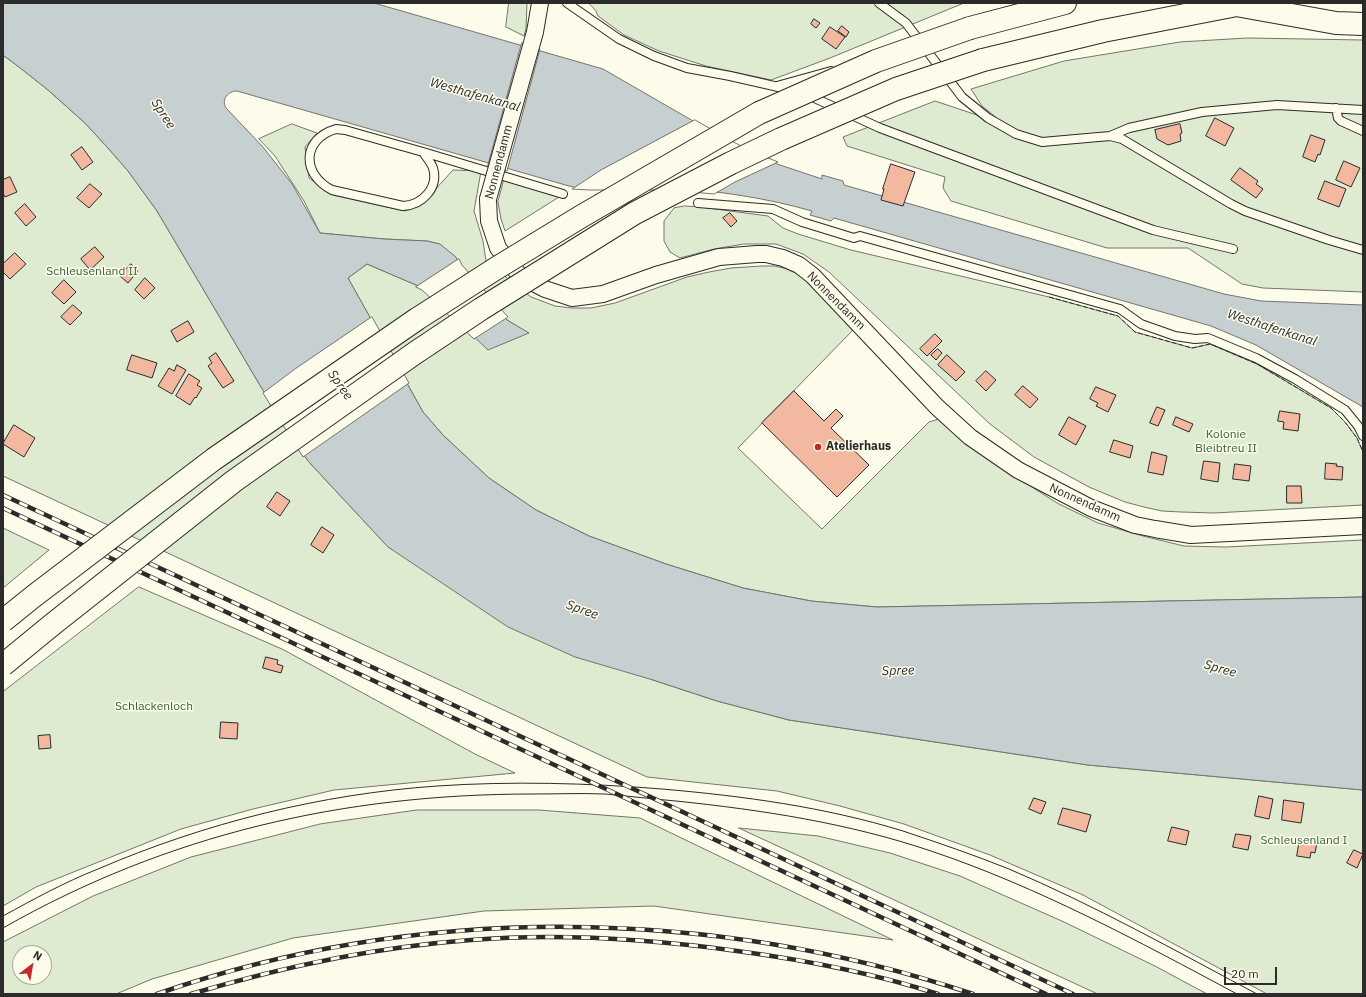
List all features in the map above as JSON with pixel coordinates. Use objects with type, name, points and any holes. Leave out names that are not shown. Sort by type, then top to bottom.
[{"type":"highway","points":[[3,621],[214,459],[417,319],[494,269],[759,113],[876,61],[970,28],[1065,3]]},
{"type":"highway","points":[[3,665],[234,481],[422,348],[481,309],[635,213],[731,163],[896,89],[983,60],[1102,31],[1242,4],[1336,23],[1363,24]]},
{"type":"street","name":"Nonnendamm","points":[[540,3],[535,32],[488,199],[489,221],[498,248],[520,276],[545,289],[572,298],[603,294],[656,275],[719,257],[766,254],[778,256],[791,261],[813,276],[936,405],[970,437],[1001,459],[1082,504],[1135,525],[1155,530],[1191,535],[1363,526]]},
{"type":"lane","points":[[567,3],[619,39],[654,56],[687,68],[805,93],[880,128],[1153,230],[1233,249]]},
{"type":"lane","points":[[879,3],[906,23],[962,96],[988,118],[1016,134],[1042,142],[1110,136],[1129,128],[1202,112],[1277,105],[1363,110]]},
{"type":"lane","points":[[776,86],[923,45]]},
{"type":"lane","points":[[1336,108],[1338,118],[1341,122],[1363,131]]},
{"type":"lane","points":[[423,152],[433,169],[433,186],[425,198],[420,202],[409,206],[403,206],[332,190],[315,178],[311,170],[310,163],[312,148],[322,135],[336,129],[345,130],[423,152],[563,194]]},
{"type":"lane","points":[[1110,136],[1122,140],[1245,211],[1363,250]]},
{"type":"lane","points":[[698,203],[773,209],[802,222],[854,238],[860,236],[1120,309],[1141,324],[1175,336],[1195,339],[1208,338],[1256,358],[1331,401],[1345,410],[1358,426],[1363,436]]},
{"type":"green space","points":[[509,3],[527,3],[526,29],[524,36],[506,27]]},
{"type":"green space","points":[[589,3],[964,3],[830,58],[771,80],[706,66],[659,51],[624,35],[598,16],[596,11]]},
{"type":"green space","points":[[1248,38],[1363,40],[1363,292],[1263,288],[1242,284],[1188,248],[1107,248],[951,201],[943,188],[945,177],[847,146],[843,137],[935,101],[977,115],[994,126],[998,119],[982,106],[971,89],[1064,61],[1180,42]]},
{"type":"green space","points":[[3,55],[48,90],[85,123],[128,171],[157,211],[261,387],[308,461],[388,547],[653,680],[717,701],[789,720],[1088,765],[1363,790],[1363,994],[1267,994],[1083,895],[990,855],[904,824],[840,806],[777,791],[647,777],[3,476]]},
{"type":"green space","points":[[292,124],[317,133],[305,147],[309,178],[333,195],[405,211],[421,205],[453,170],[481,171],[474,211],[483,241],[486,261],[531,297],[555,306],[591,308],[615,303],[687,277],[731,268],[775,266],[798,274],[808,281],[853,330],[738,448],[822,529],[929,422],[939,419],[1010,473],[1057,503],[1098,523],[1143,536],[1184,546],[1226,547],[1363,540],[1363,597],[877,607],[811,601],[743,588],[666,564],[589,536],[536,510],[489,478],[443,435],[423,412],[348,278],[367,264],[528,333],[507,320],[440,244],[427,241],[384,239],[320,233],[304,201],[275,156],[259,139]]},
{"type":"green space","points":[[504,180],[559,197],[505,231],[498,202]]},
{"type":"green space","name":"Kolonie Bleibtreu II","points":[[685,206],[768,216],[783,228],[798,234],[851,250],[1049,297],[1118,316],[1135,332],[1192,348],[1210,344],[1257,364],[1331,408],[1345,422],[1357,438],[1363,452],[1363,505],[1214,513],[1162,511],[1125,502],[1089,487],[1034,457],[990,424],[829,272],[803,254],[776,244],[744,244],[714,249],[680,258],[670,252],[664,241],[664,221],[674,208]]},
{"type":"green space","points":[[3,528],[49,550],[3,588]]},
{"type":"green space","name":"Schlackenloch","points":[[139,587],[282,649],[475,754],[515,773],[334,790],[253,809],[181,829],[36,887],[3,906],[3,692]]},
{"type":"green space","points":[[417,810],[539,810],[640,818],[893,940],[654,906],[484,911],[293,938],[152,979],[116,994],[3,994],[3,942],[93,896],[191,857],[320,824]]},
{"type":"green space","points":[[739,828],[818,836],[890,853],[960,876],[1064,922],[1155,966],[1207,994],[1098,994]]},
{"type":"water","points":[[3,3],[374,3],[603,69],[733,144],[765,160],[822,179],[822,175],[843,181],[844,185],[1224,294],[1261,301],[1363,305],[1363,407],[1256,345],[1211,326],[834,218],[831,221],[810,215],[812,211],[795,206],[743,196],[690,189],[660,187],[578,188],[237,91],[228,94],[224,102],[226,108],[263,147],[292,184],[320,233],[384,239],[427,241],[440,244],[456,257],[460,267],[507,320],[529,333],[488,350],[423,288],[367,264],[348,278],[423,412],[443,435],[489,478],[536,510],[589,536],[666,564],[743,588],[811,601],[877,607],[1363,597],[1363,790],[1088,765],[789,720],[717,701],[575,657],[508,627],[388,547],[308,461],[261,387],[157,211],[128,171],[85,123],[48,90],[3,55]]},
{"type":"pier","points":[[522,43],[540,49],[507,171],[488,166]]},
{"type":"pier","points":[[695,120],[746,149],[778,162],[735,182],[714,194],[671,190],[572,189],[601,170]]},
{"type":"pier","points":[[459,259],[462,265],[508,317],[474,339],[422,290],[416,287]]},
{"type":"pier","points":[[372,317],[409,383],[303,457],[263,393],[295,369]]},
{"type":"building","points":[[814,19],[820,23],[816,28],[811,24]]},
{"type":"building","points":[[842,26],[849,32],[846,37],[838,31]]},
{"type":"building","points":[[830,27],[845,37],[836,49],[822,39]]},
{"type":"building","points":[[1215,118],[1234,128],[1225,146],[1206,136]]},
{"type":"building","points":[[1180,124],[1182,133],[1180,134],[1181,141],[1168,145],[1157,139],[1155,130]]},
{"type":"building","points":[[1311,135],[1325,140],[1320,155],[1318,154],[1315,162],[1303,157]]},
{"type":"building","points":[[82,147],[93,162],[82,170],[71,155]]},
{"type":"building","points":[[1344,161],[1360,168],[1351,187],[1336,180]]},
{"type":"building","points":[[891,164],[915,172],[903,206],[881,200]]},
{"type":"building","points":[[1240,168],[1258,181],[1256,184],[1263,189],[1256,198],[1231,180]]},
{"type":"building","points":[[10,177],[17,192],[5,197],[3,193],[3,180]]},
{"type":"building","points":[[1325,181],[1346,189],[1339,207],[1318,199]]},
{"type":"building","points":[[90,184],[102,194],[89,208],[77,198]]},
{"type":"building","points":[[25,204],[36,217],[26,226],[15,213]]},
{"type":"building","points":[[730,213],[737,221],[731,227],[723,218]]},
{"type":"building","points":[[95,247],[104,257],[90,270],[81,259]]},
{"type":"building","points":[[15,253],[26,264],[10,279],[3,272],[3,264]]},
{"type":"building","points":[[131,264],[138,271],[128,283],[120,276]]},
{"type":"building","points":[[145,278],[155,288],[144,299],[135,290]]},
{"type":"building","points":[[64,280],[76,292],[64,304],[52,293]]},
{"type":"building","points":[[73,305],[82,313],[70,325],[61,317]]},
{"type":"building","points":[[188,321],[194,332],[177,342],[171,331]]},
{"type":"building","points":[[935,334],[942,341],[927,356],[920,349]]},
{"type":"building","points":[[938,349],[942,353],[936,360],[931,355]]},
{"type":"building","points":[[216,353],[234,381],[223,388],[208,366],[212,363],[209,358]]},
{"type":"building","points":[[132,355],[157,363],[152,378],[127,370]]},
{"type":"building","points":[[947,355],[965,372],[956,381],[938,365]]},
{"type":"building","points":[[177,365],[186,370],[172,394],[158,386],[169,368],[174,371]]},
{"type":"building","points":[[986,371],[996,380],[986,391],[976,381]]},
{"type":"building","points":[[189,374],[200,381],[197,385],[202,388],[190,405],[176,396]]},
{"type":"building","points":[[1023,386],[1038,399],[1030,408],[1015,395]]},
{"type":"building","points":[[1096,387],[1116,395],[1108,412],[1096,406],[1098,403],[1090,399]]},
{"type":"building","name":"Atelierhaus","points":[[794,391],[824,421],[836,409],[843,416],[831,428],[869,465],[837,497],[762,423]]},
{"type":"building","points":[[1157,407],[1165,410],[1158,426],[1150,423]]},
{"type":"building","points":[[1280,411],[1300,414],[1298,431],[1283,429],[1284,422],[1278,421]]},
{"type":"building","points":[[1069,417],[1086,426],[1076,445],[1059,435]]},
{"type":"building","points":[[1176,417],[1193,424],[1189,432],[1173,425]]},
{"type":"building","points":[[14,425],[35,438],[24,457],[3,444]]},
{"type":"building","points":[[1114,440],[1133,446],[1130,458],[1110,452]]},
{"type":"building","points":[[1152,452],[1167,456],[1163,475],[1148,472]]},
{"type":"building","points":[[1204,461],[1220,463],[1218,482],[1201,479]]},
{"type":"building","points":[[1326,463],[1337,464],[1336,466],[1343,467],[1342,480],[1325,479]]},
{"type":"building","points":[[1235,464],[1251,466],[1249,481],[1233,479]]},
{"type":"building","points":[[1287,486],[1301,486],[1302,503],[1287,503]]},
{"type":"building","points":[[277,492],[290,501],[280,516],[267,507]]},
{"type":"building","points":[[322,527],[334,535],[323,553],[311,545]]},
{"type":"building","points":[[266,657],[278,660],[277,664],[283,666],[281,673],[263,668]]},
{"type":"building","points":[[221,722],[238,723],[237,739],[220,738]]},
{"type":"building","points":[[50,735],[51,748],[39,749],[38,736]]},
{"type":"building","points":[[1259,796],[1273,799],[1269,819],[1255,816]]},
{"type":"building","points":[[1034,798],[1046,802],[1041,814],[1029,809]]},
{"type":"building","points":[[1284,800],[1304,803],[1301,823],[1282,820]]},
{"type":"building","points":[[1063,808],[1091,815],[1086,832],[1058,824]]},
{"type":"building","points":[[1172,827],[1189,831],[1186,845],[1168,841]]},
{"type":"building","points":[[1236,834],[1251,836],[1248,850],[1233,847]]},
{"type":"building","points":[[1300,839],[1317,842],[1315,853],[1311,852],[1310,858],[1297,856]]},
{"type":"building","points":[[1354,850],[1363,854],[1357,868],[1347,863]]},
{"type":"tram line","points":[[3,916],[74,879],[139,853],[222,825],[264,813],[307,804],[394,790],[465,784],[550,783],[634,787],[723,795],[784,804],[844,815],[903,831],[983,859],[1041,883],[1134,929],[1257,994]]},
{"type":"tram line","points":[[3,928],[65,895],[129,867],[193,844],[259,826],[326,812],[394,802],[463,796],[605,794],[773,813],[837,825],[900,841],[971,865],[1049,898],[1125,935],[1237,994]]},
{"type":"railway","points":[[3,495],[1073,994]]},
{"type":"railway","points":[[3,508],[1046,994]]},
{"type":"railway","points":[[157,994],[257,964],[358,943],[461,931],[565,927],[669,931],[772,944],[873,965],[973,994]]},
{"type":"railway","points":[[191,994],[260,975],[364,953],[435,943],[538,937],[638,940],[762,955],[813,963],[864,974],[913,986],[938,994]]},
{"type":"fence","points":[[1049,297],[1118,316],[1135,332],[1192,348],[1210,344],[1257,364],[1331,408],[1345,422],[1357,438],[1363,452]]},
{"type":"place","name":"Atelierhaus","points":[[818,447]]},
{"type":"water label","name":"Westhafenkanal","points":[[475,95]]},
{"type":"water label","name":"Spree","points":[[163,114]]},
{"type":"water label","name":"Westhafenkanal","points":[[1272,328]]},
{"type":"water label","name":"Spree","points":[[340,385]]},
{"type":"water label","name":"Spree","points":[[582,610]]},
{"type":"water label","name":"Spree","points":[[1220,669]]},
{"type":"water label","name":"Spree","points":[[898,671]]},
{"type":"park label","name":"Schleusenland II","points":[[92,272]]},
{"type":"park label","name":"Schleusenland I","points":[[1304,841]]}]
